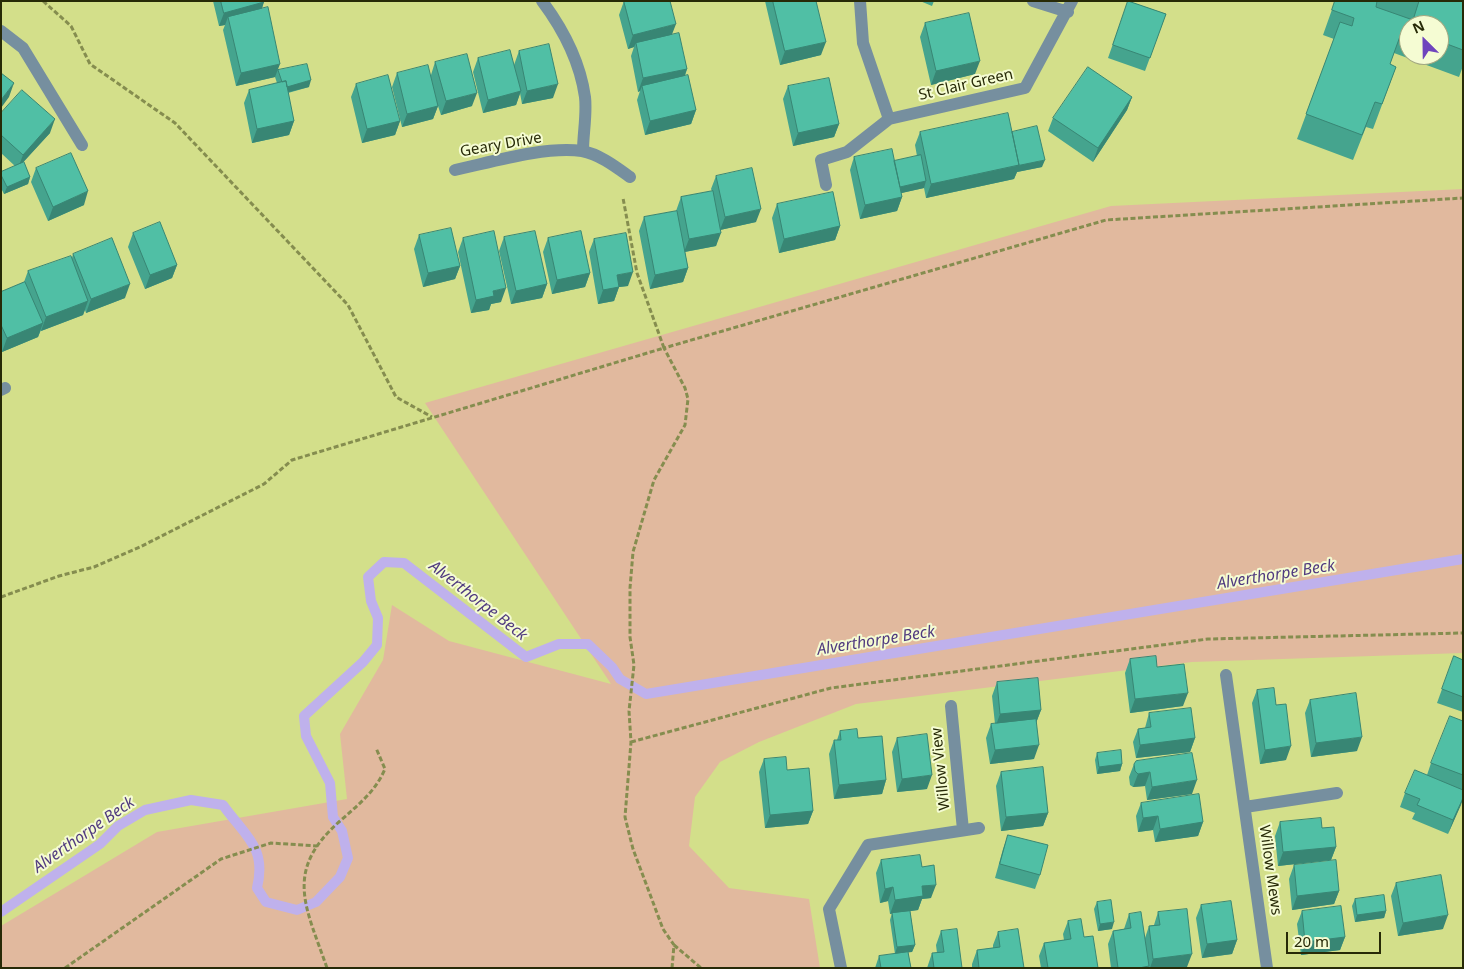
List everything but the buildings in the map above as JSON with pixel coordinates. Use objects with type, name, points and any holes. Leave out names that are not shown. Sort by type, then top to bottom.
[{"type":"street","points":[[542,1],[567,42],[578,69],[585,98],[583,151]]},
{"type":"street","points":[[860,1],[863,43],[889,119]]},
{"type":"street","name":"St Clair Green","points":[[826,185],[821,160],[847,152],[889,119],[1025,88],[1070,7],[1033,1]]},
{"type":"street","points":[[1,31],[23,48],[82,144]]},
{"type":"street","name":"Geary Drive","points":[[455,170],[536,153],[583,151],[618,168],[630,177]]},
{"type":"street","name":"Willow Mews","points":[[1226,675],[1267,968]]},
{"type":"street","name":"Willow View","points":[[951,706],[963,830]]},
{"type":"street","name":"Willow Mews","points":[[1245,807],[1337,793]]},
{"type":"street","name":"Willow View","points":[[841,968],[829,909],[868,845],[979,828]]},
{"type":"path","points":[[43,1],[71,26],[90,64],[175,123],[348,305],[396,397],[433,417]]},
{"type":"path","points":[[618,168],[637,273],[664,348],[686,388],[688,399],[685,425],[654,480],[633,552],[630,588],[630,637],[634,665],[629,711],[632,742],[625,817],[633,849],[663,929],[674,945],[701,968]]},
{"type":"path","points":[[1,597],[59,576],[94,568],[140,547],[264,484],[292,460],[664,348],[1106,220],[1463,198]]},
{"type":"path","points":[[632,742],[841,686],[1208,639],[1463,633]]},
{"type":"path","points":[[327,968],[303,896],[303,879],[307,864],[317,846],[329,831],[370,794],[378,784],[385,769],[376,748]]},
{"type":"path","points":[[65,968],[221,859],[271,843],[317,846]]},
{"type":"path","points":[[672,968],[674,945]]},
{"type":"shaded area","points":[[1463,189],[1463,653],[1192,662],[856,704],[759,742],[720,762],[695,797],[689,846],[729,888],[809,899],[820,968],[1,968],[1,926],[157,832],[347,799],[340,734],[383,660],[392,605],[449,641],[611,684],[425,403],[1111,206]]},
{"type":"waterway","name":"Alverthorpe Beck","points":[[1,912],[100,844],[118,826],[145,810],[191,800],[223,805],[246,834],[252,843],[259,862],[257,888],[266,902],[297,910],[316,902],[340,877],[348,858],[342,831],[333,817],[330,783],[306,736],[304,716],[363,662],[377,645],[378,618],[371,601],[368,577],[384,562],[404,563],[526,657],[559,644],[588,644],[612,667],[620,679],[646,694],[1463,559]]}]
